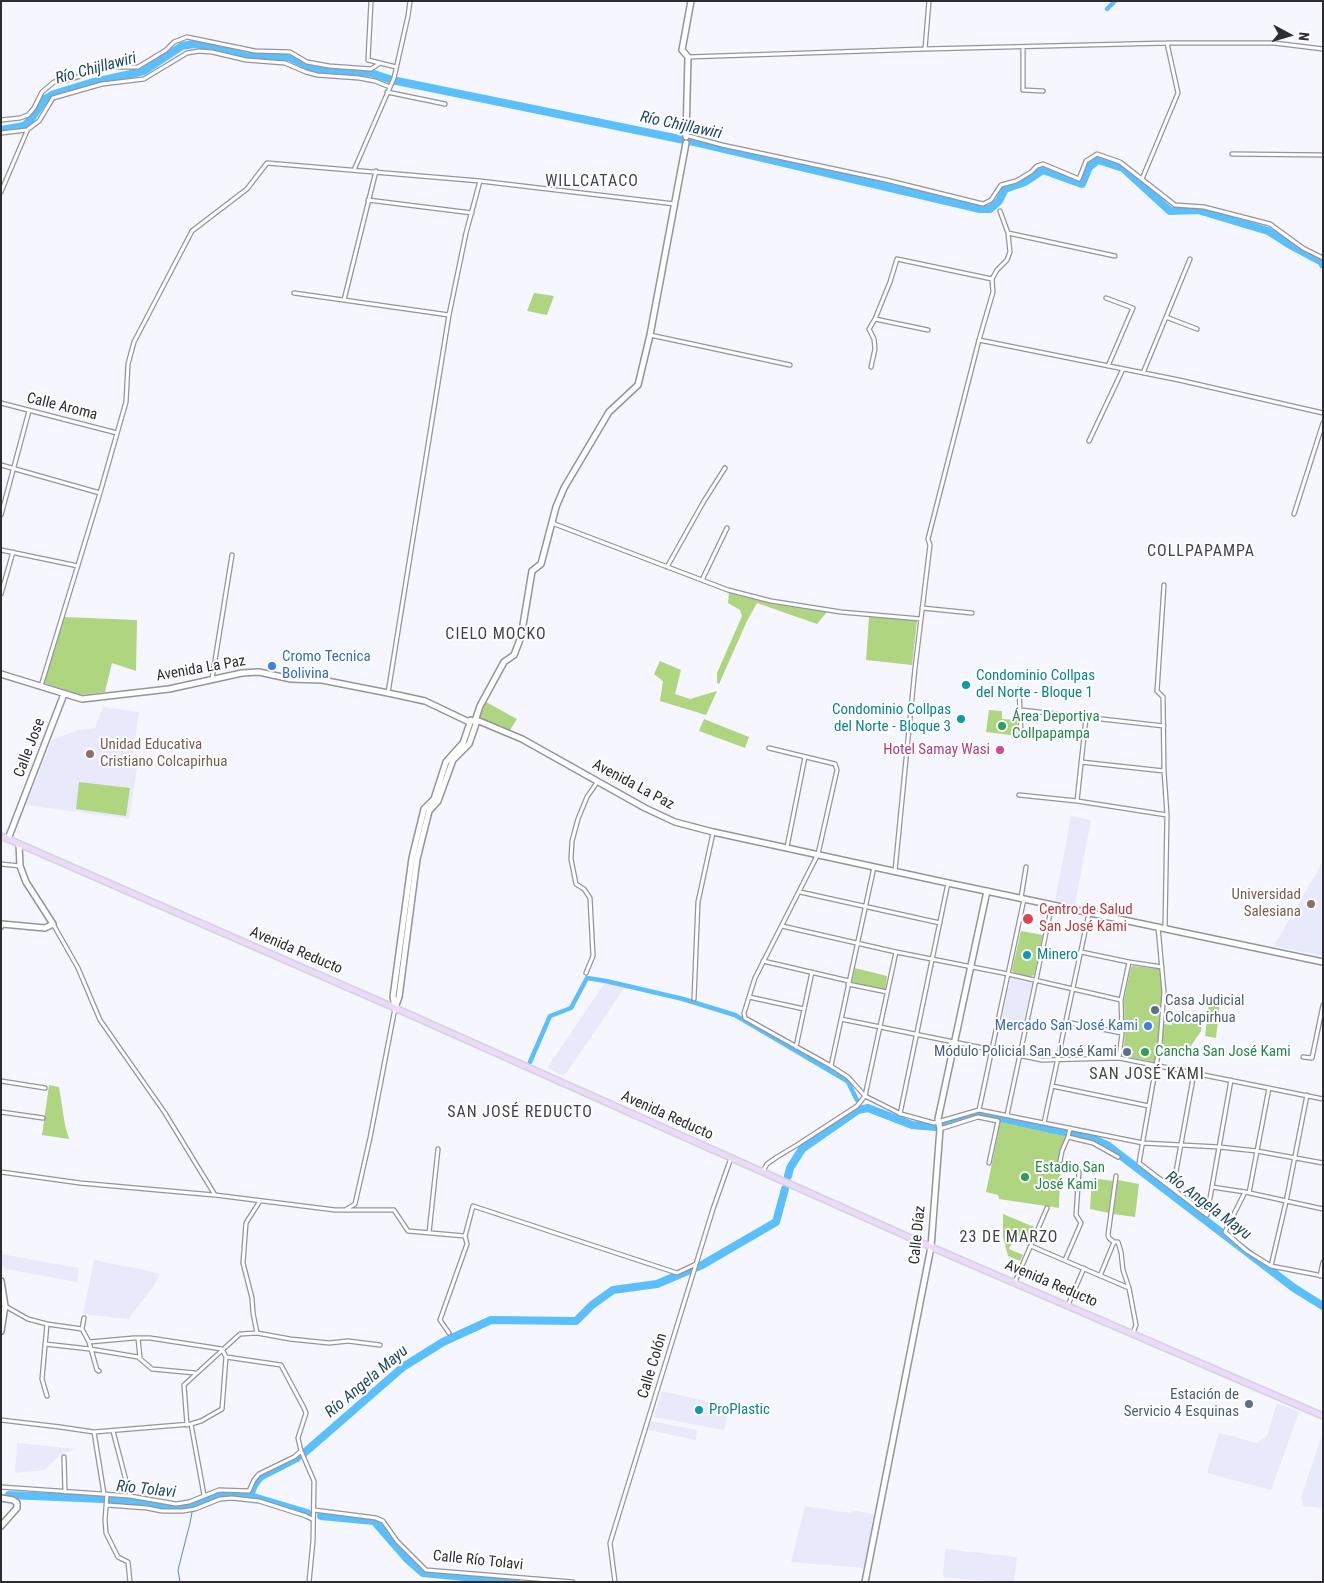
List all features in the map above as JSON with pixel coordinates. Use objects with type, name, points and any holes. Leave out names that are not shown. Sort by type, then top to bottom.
[{"type":"main road","name":"Avenida Reducto","points":[[1,836],[395,1008],[931,1247],[1323,1416]]},
{"type":"street","points":[[372,1],[368,60],[396,68]]},
{"type":"street","points":[[354,170],[394,78],[410,1]]},
{"type":"street","points":[[344,1210],[354,1204],[370,1138],[395,1008],[393,997],[424,809],[434,799],[440,789],[446,762],[463,743],[480,706],[504,662],[514,655],[520,637],[532,572],[542,564],[552,523],[564,488],[609,412],[638,385],[650,335],[686,138],[688,57],[682,50],[691,1]]},
{"type":"street","points":[[925,48],[929,1]]},
{"type":"street","points":[[1,120],[28,115],[42,92],[54,82],[111,67],[138,68],[166,50],[174,42],[187,37],[255,51],[290,52],[307,62],[329,66],[371,69],[379,64]]},
{"type":"street","points":[[688,57],[925,48],[1167,44],[1274,43],[1323,49]]},
{"type":"street","points":[[1142,179],[1178,93],[1167,44]]},
{"type":"street","points":[[1024,47],[1023,90],[1043,91]]},
{"type":"street","points":[[1,134],[27,130],[39,121],[53,98],[102,84],[144,79],[187,52],[212,52],[246,60],[285,63],[317,75],[359,78],[391,86]]},
{"type":"street","points":[[387,92],[445,104]]},
{"type":"street","points":[[1,192],[27,130]]},
{"type":"street","points":[[686,138],[886,180],[983,204],[991,200],[1001,185],[1016,180],[1043,164],[1079,180],[1086,161],[1097,154],[1120,162],[1175,205],[1204,207],[1270,224],[1303,248],[1323,258]]},
{"type":"street","points":[[1232,154],[1323,155]]},
{"type":"street","points":[[41,686],[126,402],[128,364],[134,342],[192,231],[247,189],[267,163],[480,181],[675,204]]},
{"type":"street","points":[[344,300],[376,171]]},
{"type":"street","points":[[388,693],[449,315],[466,233],[480,181]]},
{"type":"street","points":[[368,200],[472,213]]},
{"type":"street","points":[[895,871],[930,545],[928,539],[993,292],[992,279],[997,270],[1007,260],[1010,252],[1008,233],[1000,211]]},
{"type":"street","points":[[1008,233],[1116,256]]},
{"type":"street","points":[[871,367],[875,349],[874,339],[869,329],[875,319],[898,259],[992,279]]},
{"type":"street","points":[[1143,373],[1190,259]]},
{"type":"street","points":[[294,293],[449,315]]},
{"type":"street","points":[[1106,298],[1133,308],[1108,366]]},
{"type":"street","points":[[1166,317],[1197,329]]},
{"type":"street","points":[[875,319],[928,330]]},
{"type":"street","points":[[650,335],[790,365]]},
{"type":"street","points":[[979,340],[1143,373],[1323,413]]},
{"type":"street","points":[[1089,441],[1123,369]]},
{"type":"street","name":"Calle Aroma","points":[[1,403],[117,432]]},
{"type":"street","points":[[1,515],[29,411]]},
{"type":"street","points":[[1294,514],[1323,423]]},
{"type":"street","points":[[1,465],[100,493]]},
{"type":"street","points":[[667,567],[725,468]]},
{"type":"street","points":[[552,523],[728,590],[771,601],[841,612],[921,619]]},
{"type":"street","points":[[702,580],[727,528]]},
{"type":"street","points":[[1,550],[78,566]]},
{"type":"street","points":[[1,594],[13,552]]},
{"type":"street","points":[[212,679],[232,555]]},
{"type":"street","points":[[1164,585],[1158,691],[1163,697],[1164,771],[1167,815],[1165,929]]},
{"type":"street","points":[[922,608],[972,613]]},
{"type":"street","name":"Avenida La Paz","points":[[1,674],[82,700],[169,688],[242,673],[259,672],[291,679],[322,680],[425,701],[467,721],[474,721],[522,739],[645,808],[674,822],[1089,914],[1323,962]]},
{"type":"street","points":[[1019,689],[1022,733]]},
{"type":"street","name":"Calle Jose","points":[[8,839],[64,694]]},
{"type":"street","points":[[1021,710],[1164,726]]},
{"type":"street","points":[[1076,801],[1086,718]]},
{"type":"street","points":[[769,748],[835,764],[837,770],[818,854],[763,961],[744,1012],[745,1018],[848,1077],[865,1096],[900,1114],[934,1123],[978,1110],[1143,1143],[1258,1151],[1323,1162]]},
{"type":"street","points":[[787,847],[805,758]]},
{"type":"street","points":[[1081,762],[1164,771]]},
{"type":"street","points":[[586,973],[593,956],[590,898],[576,884],[571,859],[572,841],[587,797],[598,781]]},
{"type":"street","points":[[1020,795],[1076,801],[1167,815]]},
{"type":"street","points":[[694,999],[698,902],[713,832]]},
{"type":"street","points":[[19,844],[20,866],[26,882],[78,968],[100,1020],[165,1113],[214,1195]]},
{"type":"street","points":[[1,864],[20,866]]},
{"type":"street","points":[[831,1066],[874,867]]},
{"type":"street","points":[[978,1110],[1023,899],[1026,867]]},
{"type":"street","points":[[900,1114],[948,883]]},
{"type":"street","name":"Calle Díaz","points":[[865,1582],[931,1247],[940,1129],[938,1119],[987,891]]},
{"type":"street","points":[[800,892],[940,923]]},
{"type":"street","points":[[1007,1115],[1052,905]]},
{"type":"street","points":[[1044,1123],[1089,914]]},
{"type":"street","points":[[1,924],[45,928],[53,924]]},
{"type":"street","points":[[782,926],[1121,1000]]},
{"type":"street","points":[[1158,927],[1164,992],[1160,1043],[1139,1163],[1207,1215],[1231,1080]]},
{"type":"street","points":[[763,1171],[767,1164],[777,1157],[857,1106],[865,1096],[896,952]]},
{"type":"street","points":[[1081,952],[1162,967]]},
{"type":"street","points":[[763,961],[888,992]]},
{"type":"street","points":[[1119,1058],[1122,1032],[1121,1000],[1129,962]]},
{"type":"street","points":[[796,1047],[812,972]]},
{"type":"street","points":[[749,997],[804,1009]]},
{"type":"street","points":[[1303,1057],[1312,1058],[1323,1005]]},
{"type":"street","points":[[841,1019],[1042,1060],[1119,1058],[1323,1099]]},
{"type":"street","points":[[1066,1022],[1122,1032]]},
{"type":"street","points":[[1173,1188],[1194,1073]]},
{"type":"street","points":[[1,1082],[45,1088]]},
{"type":"street","points":[[1052,1086],[1149,1106]]},
{"type":"street","points":[[1269,1088],[1258,1151],[1247,1193],[1225,1232],[1246,1251],[1271,1266],[1321,1276],[1323,1262]]},
{"type":"street","points":[[1271,1266],[1307,1096]]},
{"type":"street","points":[[1,1112],[43,1118]]},
{"type":"street","points":[[940,1129],[978,1117],[998,1121],[989,1163]]},
{"type":"street","points":[[1060,1161],[1070,1128]]},
{"type":"street","points":[[1068,1137],[1093,1143],[1118,1158]]},
{"type":"street","points":[[429,1233],[438,1149]]},
{"type":"street","name":"Calle Colón","points":[[615,1582],[610,1543],[731,1158]]},
{"type":"street","points":[[1,1172],[80,1183],[214,1195],[344,1210],[394,1210],[408,1231],[465,1236]]},
{"type":"street","points":[[1065,1260],[1081,1223],[1076,1215],[1079,1172]]},
{"type":"street","points":[[1116,1176],[1108,1235],[1114,1242],[1118,1242],[1123,1260],[1123,1270],[1129,1288],[1136,1326],[1133,1333]]},
{"type":"street","points":[[1212,1187],[1323,1209]]},
{"type":"street","points":[[257,1333],[252,1298],[242,1263],[246,1223],[260,1201]]},
{"type":"street","points":[[449,1332],[440,1320],[467,1244],[465,1236],[473,1206],[677,1273],[697,1264]]},
{"type":"street","points":[[1015,1282],[1047,1208]]},
{"type":"street","points":[[1100,1276],[1114,1242]]},
{"type":"street","points":[[1031,1246],[1129,1288]]},
{"type":"street","points":[[1068,1305],[1084,1268]]},
{"type":"street","points":[[1,1281],[4,1306],[1,1332]]},
{"type":"street","points":[[4,1306],[28,1319],[47,1324],[82,1328]]},
{"type":"street","points":[[84,1318],[82,1328],[99,1371]]},
{"type":"street","points":[[46,1396],[42,1379],[47,1324]]},
{"type":"street","points":[[204,1495],[189,1424],[184,1385],[222,1349],[240,1334],[257,1333],[329,1343],[348,1341],[380,1345]]},
{"type":"street","points":[[89,1342],[138,1338],[169,1340],[222,1349]]},
{"type":"street","points":[[138,1338],[140,1359]]},
{"type":"street","points":[[45,1344],[138,1357],[152,1369],[196,1373]]},
{"type":"street","points":[[1,1420],[60,1426],[94,1432],[113,1432],[201,1421],[222,1409],[226,1357],[222,1349]]},
{"type":"street","points":[[226,1357],[281,1364],[306,1413],[298,1438],[301,1451],[314,1481],[313,1541],[309,1582]]},
{"type":"street","points":[[94,1432],[106,1494],[106,1533],[118,1557],[128,1562],[130,1582]]},
{"type":"street","points":[[113,1432],[130,1496]]},
{"type":"street","points":[[1,1487],[130,1496],[176,1504],[189,1502],[219,1490],[249,1491],[259,1474],[294,1457],[301,1451]]},
{"type":"street","points":[[64,1457],[65,1492]]},
{"type":"street","points":[[1,1498],[13,1500],[17,1503],[17,1508],[1,1526]]},
{"type":"street","points":[[107,1505],[162,1511],[183,1511],[195,1509],[220,1499],[232,1498],[258,1501],[306,1516],[312,1520]]},
{"type":"street","name":"Calle Río Tolavi","points":[[314,1510],[376,1518],[383,1521],[396,1541],[426,1570],[573,1582]]},
{"type":"shaded area","name":"Unidad Educativa Cristiano Colcapirhua","points":[[103,707],[139,712],[131,768],[137,768],[129,819],[26,805],[52,740],[78,730],[95,728]]},
{"type":"shaded area","points":[[1071,816],[1091,820],[1075,905],[1055,901]]},
{"type":"shaded area","name":"Universidad Salesiana","points":[[1323,861],[1323,956],[1274,946]]},
{"type":"shaded area","points":[[1011,978],[1032,983],[1022,1028],[1001,1023]]},
{"type":"shaded area","points":[[606,981],[626,986],[564,1076],[547,1068]]},
{"type":"shaded area","points":[[1,1254],[79,1268],[77,1282],[5,1269],[1,1262]]},
{"type":"shaded area","points":[[94,1260],[160,1274],[154,1286],[128,1319],[83,1314]]},
{"type":"shaded area","name":"ProPlastic","points":[[662,1391],[730,1407],[724,1430],[654,1417]]},
{"type":"shaded area","points":[[1277,1403],[1299,1412],[1271,1490],[1207,1473],[1219,1433],[1257,1443],[1267,1435]]},
{"type":"shaded area","points":[[650,1421],[697,1430],[696,1440],[648,1430]]},
{"type":"shaded area","points":[[1323,1432],[1323,1508],[1303,1506],[1301,1497]]},
{"type":"shaded area","points":[[17,1443],[77,1449],[61,1454],[45,1470],[15,1473]]},
{"type":"shaded area","points":[[805,1506],[851,1513],[852,1510],[876,1515],[864,1568],[791,1562]]},
{"type":"shaded area","points":[[945,1549],[1017,1557],[1014,1582],[943,1577]]},
{"type":"green space","points":[[534,293],[554,296],[547,315],[527,311]]},
{"type":"green space","points":[[729,593],[773,604],[827,612],[817,624],[757,603],[719,684],[717,683],[717,673],[742,616],[740,610],[728,603]]},
{"type":"green space","points":[[64,617],[137,620],[136,671],[112,663],[105,692],[79,695],[44,683]]},
{"type":"green space","points":[[869,617],[917,620],[912,665],[866,660]]},
{"type":"green space","points":[[660,661],[681,670],[675,694],[690,699],[717,691],[706,715],[660,701],[663,681],[654,674]]},
{"type":"green space","points":[[486,702],[517,719],[510,730],[479,718]]},
{"type":"green space","name":"Área Deportiva Collpapampa","points":[[989,710],[1002,711],[1002,719],[1017,720],[1018,736],[986,732]]},
{"type":"green space","points":[[704,719],[749,737],[745,748],[699,731]]},
{"type":"green space","points":[[79,782],[130,788],[126,816],[76,809]]},
{"type":"green space","points":[[1021,931],[1043,935],[1034,975],[1030,977],[1014,973],[1012,970]]},
{"type":"green space","points":[[1131,967],[1160,969],[1162,993],[1155,1062],[1123,1056],[1125,1034],[1124,1000]]},
{"type":"green space","points":[[855,968],[887,976],[885,990],[852,982]]},
{"type":"green space","points":[[1209,1002],[1220,1003],[1216,1038],[1205,1036]]},
{"type":"green space","points":[[1173,1017],[1202,1023],[1201,1031],[1184,1056],[1161,1053],[1164,1024],[1172,1025]]},
{"type":"green space","points":[[49,1085],[59,1087],[69,1139],[42,1135]]},
{"type":"green space","name":"Estadio San José Kami","points":[[996,1114],[1068,1129],[1059,1165],[1061,1165],[1059,1208],[999,1199],[998,1195],[986,1192],[999,1129],[999,1121],[996,1118]]},
{"type":"green space","points":[[1092,1178],[1113,1181],[1109,1213],[1090,1209]]},
{"type":"green space","points":[[1118,1180],[1139,1184],[1135,1217],[1113,1214]]},
{"type":"green space","points":[[1003,1214],[1034,1227],[1029,1240],[1016,1235],[1009,1249],[1023,1255],[1020,1261],[1008,1256],[1003,1237]]},
{"type":"waterway","points":[[1107,9],[1115,1]]},
{"type":"waterway","name":"Río Chijllawiri","points":[[1,130],[24,126],[45,99],[54,94],[90,83],[144,71],[182,46],[194,44],[220,48],[245,56],[289,57],[314,69],[371,73],[392,80],[699,143],[980,209],[990,209],[999,201],[1005,189],[1025,182],[1043,170],[1082,184],[1089,167],[1098,160],[1123,168],[1170,211],[1198,210],[1268,231],[1322,262],[1323,265]]},
{"type":"waterway","points":[[530,1062],[550,1016],[571,1008],[587,978],[683,999],[735,1015],[848,1082],[857,1100]]},
{"type":"waterway","name":"Río Angela Mayu","points":[[788,1176],[790,1168],[802,1149],[858,1110],[868,1108],[912,1125],[936,1127]]},
{"type":"waterway","name":"Río Angela Mayu","points":[[943,1125],[979,1113],[1065,1132]]},
{"type":"waterway","name":"Río Angela Mayu","points":[[1073,1134],[1090,1137],[1107,1145],[1294,1288],[1323,1306]]},
{"type":"waterway","name":"Río Angela Mayu","points":[[303,1454],[403,1367],[443,1342],[491,1320],[576,1321],[592,1305],[613,1290],[657,1284],[702,1265],[776,1222],[785,1189]]},
{"type":"waterway","name":"Río Angela Mayu","points":[[250,1496],[254,1485],[260,1477],[297,1458]]},
{"type":"waterway","name":"Río Tolavi","points":[[9,1495],[103,1499],[179,1508],[193,1507],[219,1496],[250,1496],[307,1513]]},
{"type":"waterway","points":[[180,1582],[178,1570],[193,1507]]},
{"type":"waterway","name":"Río Tolavi","points":[[321,1516],[374,1521],[407,1559],[423,1573],[516,1582]]},
{"type":"place","name":"Cromo Tecnica Bolivina","points":[[272,666]]},
{"type":"place","name":"Condominio Collpas del Norte - Bloque 1","points":[[966,685]]},
{"type":"place","name":"Condominio Collpas del Norte - Bloque 3","points":[[961,719]]},
{"type":"place","name":"Área Deportiva Collpapampa","points":[[1002,726]]},
{"type":"place","name":"Hotel Samay Wasi","points":[[1000,750]]},
{"type":"place","name":"Unidad Educativa Cristiano Colcapirhua","points":[[90,754]]},
{"type":"place","name":"Universidad Salesiana","points":[[1311,904]]},
{"type":"place","name":"Centro de Salud San José Kami","points":[[1028,919]]},
{"type":"place","name":"Minero","points":[[1027,955]]},
{"type":"place","name":"Casa Judicial Colcapirhua","points":[[1155,1010]]},
{"type":"place","name":"Mercado San José Kami","points":[[1148,1026]]},
{"type":"place","name":"Módulo Policial San José Kami","points":[[1127,1052]]},
{"type":"place","name":"Cancha San José Kami","points":[[1145,1052]]},
{"type":"place","name":"Estadio San José Kami","points":[[1025,1177]]},
{"type":"place","name":"Estación de Servicio 4 Esquinas","points":[[1249,1404]]},
{"type":"place","name":"ProPlastic","points":[[699,1410]]},
{"type":"district","name":"WILLCATACO","points":[[592,182]]},
{"type":"district","name":"COLLPAPAMPA","points":[[1201,552]]},
{"type":"district","name":"CIELO MOCKO","points":[[496,635]]},
{"type":"district","name":"SAN JOSÉ KAMI","points":[[1147,1075]]},
{"type":"district","name":"SAN JOSÉ REDUCTO","points":[[520,1113]]},
{"type":"district","name":"23 DE MARZO","points":[[1009,1238]]}]
